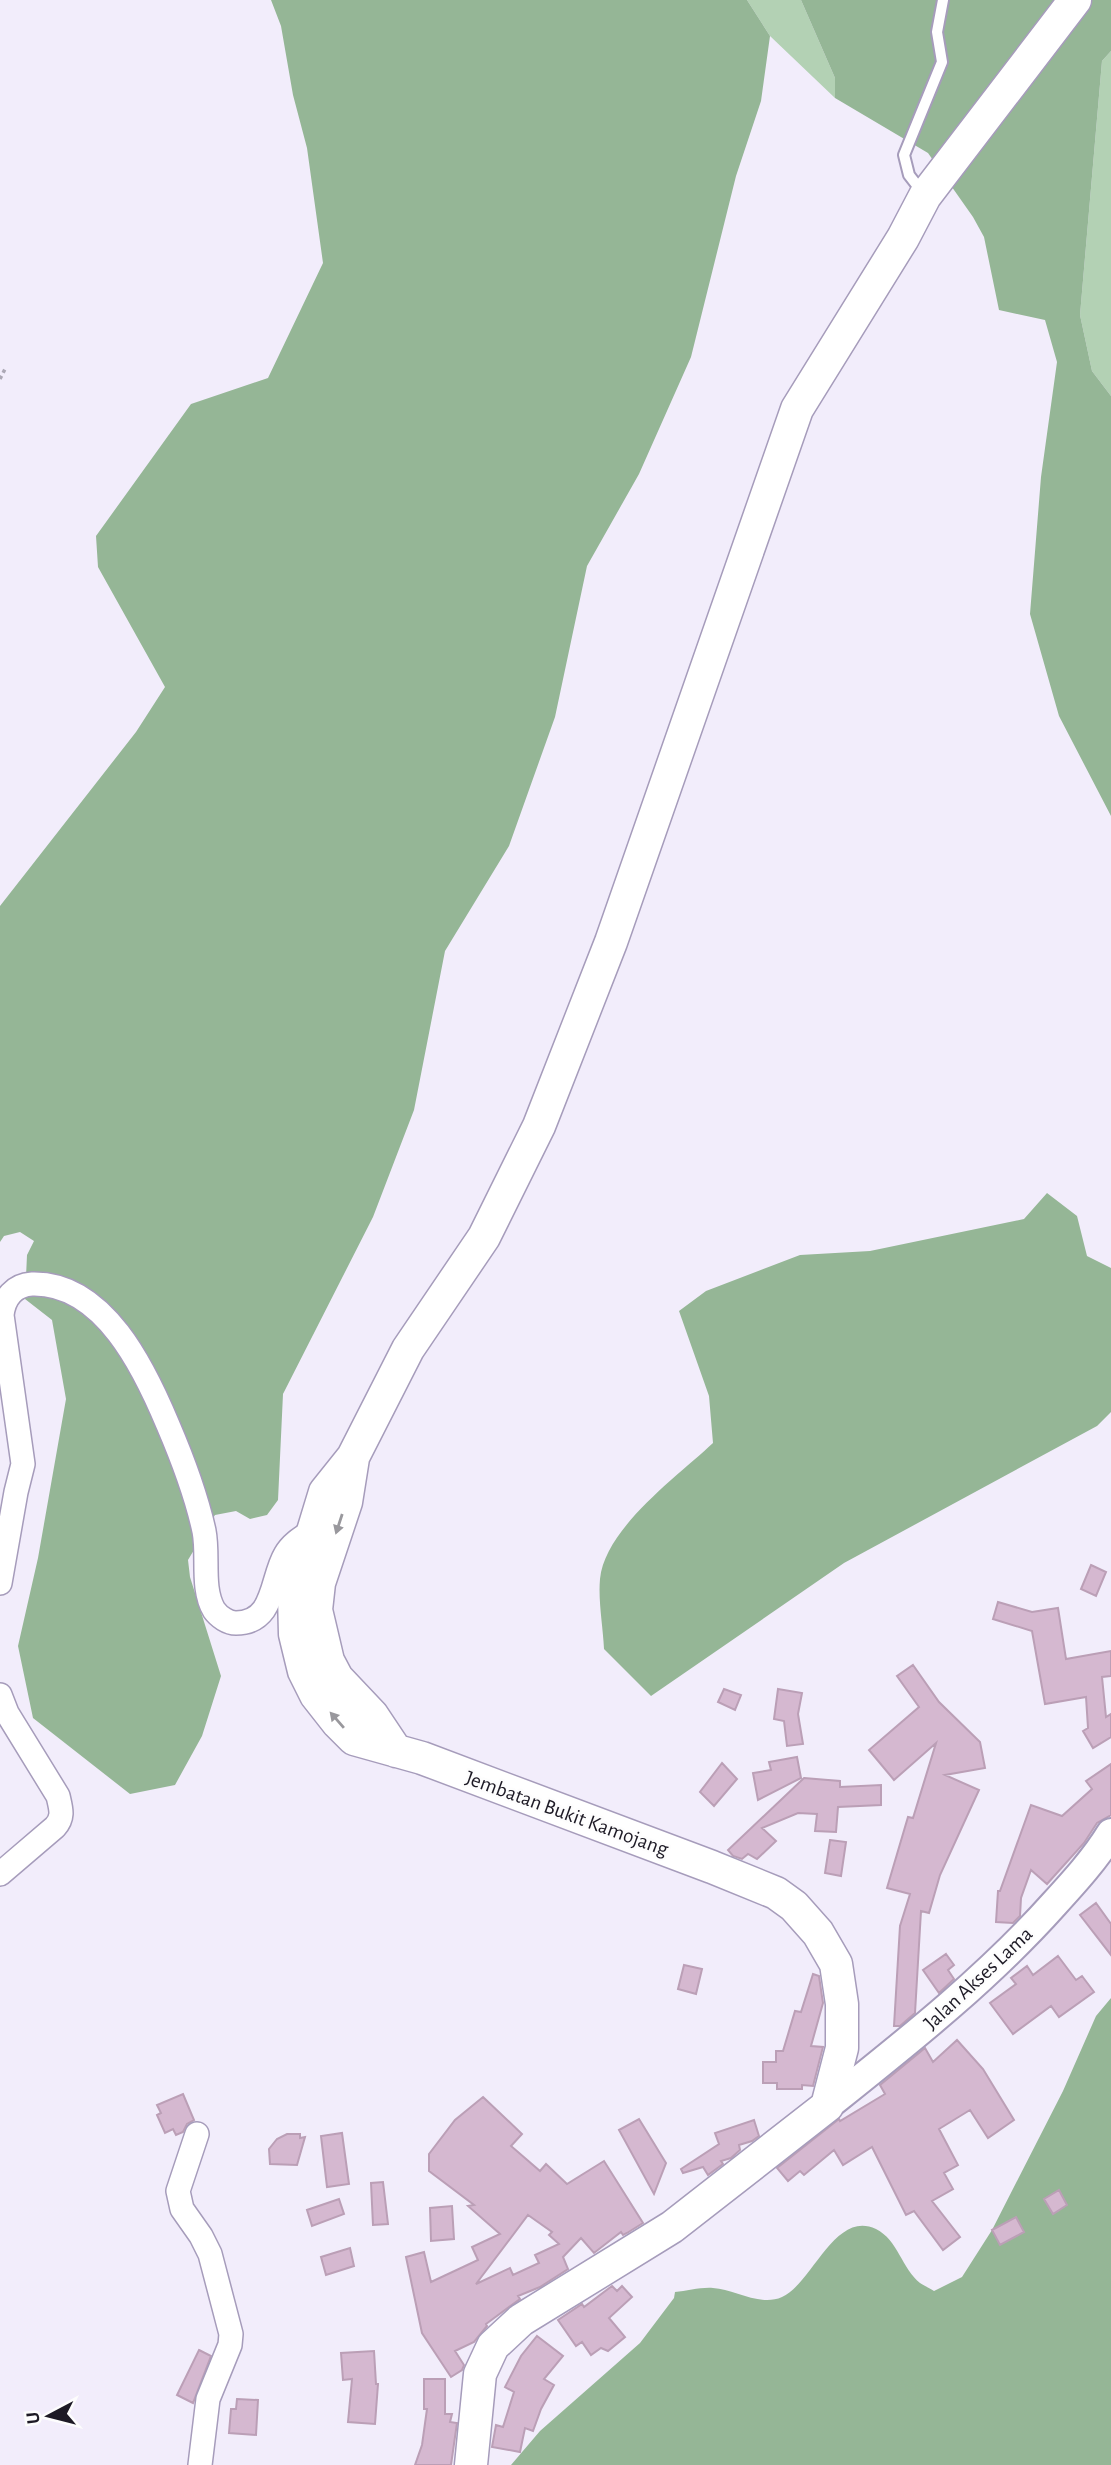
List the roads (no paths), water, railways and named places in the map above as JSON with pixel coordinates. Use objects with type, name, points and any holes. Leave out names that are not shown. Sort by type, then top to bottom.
[{"type":"main road","points":[[409,1754],[337,1678],[328,1661],[316,1610],[319,1583],[346,1502],[353,1457],[408,1349],[484,1237],[539,1126],[611,942],[797,410],[903,238],[925,196],[1075,0]]},
{"type":"main road","name":"Jembatan Bukit Kamojang","points":[[353,1457],[325,1492],[294,1594],[295,1634],[304,1671],[316,1695],[354,1739],[409,1754],[712,1867],[776,1893],[794,1906],[818,1933],[836,1964],[842,2004],[842,2048],[827,2106]]},
{"type":"main road","points":[[471,2465],[480,2374],[493,2346],[520,2320],[672,2227],[827,2106]]},
{"type":"street","points":[[0,1583],[23,1464],[2,1315],[4,1302],[12,1292],[26,1285],[43,1284],[71,1293],[98,1310],[125,1341],[150,1385],[193,1486],[204,1535],[208,1594],[222,1618],[237,1623],[251,1621],[260,1613],[272,1597],[283,1558],[292,1544],[312,1531]]},
{"type":"street","points":[[0,1695],[7,1713],[58,1796],[62,1812],[61,1821],[0,1874]]},
{"type":"street","name":"Jalan Akses Lama","points":[[827,2106],[940,2017],[1017,1946],[1095,1858],[1111,1833]]},
{"type":"street","points":[[197,2134],[178,2197],[182,2209],[210,2254],[231,2340],[208,2399],[200,2465]]},
{"type":"lane","points":[[925,196],[909,175],[904,155],[942,62],[937,32],[943,0]]}]
